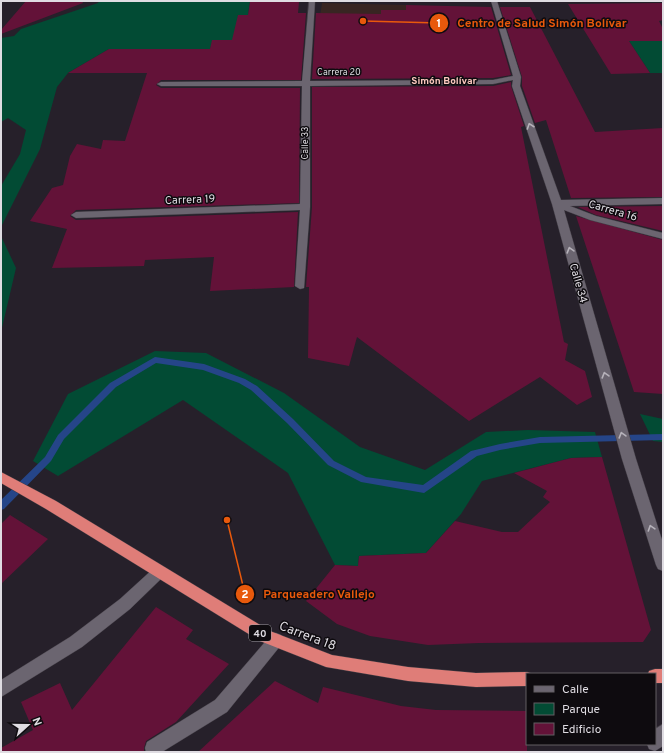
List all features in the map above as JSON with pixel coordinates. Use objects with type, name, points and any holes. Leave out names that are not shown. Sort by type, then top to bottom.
[{"type":"highway","name":"Carrera 18","points":[[13,484],[265,636],[332,662],[408,674],[469,679],[526,679]]},
{"type":"street","name":"Calle 33","points":[[300,286],[305,207],[306,82],[312,1]]},
{"type":"street","name":"Calle 34","points":[[494,1],[517,77],[516,86],[557,204],[629,459],[663,565]]},
{"type":"street","name":"Carrera 20","points":[[160,84],[493,82],[517,77]]},
{"type":"street","points":[[557,204],[663,201]]},
{"type":"street","name":"Carrera 16","points":[[557,204],[593,218],[663,236]]},
{"type":"street","name":"Carrera 19","points":[[76,215],[305,207]]},
{"type":"street","points":[[1,689],[76,642],[125,604],[160,572]]},
{"type":"street","points":[[153,748],[221,706],[276,640]]},
{"type":"street","points":[[656,741],[663,732]]},
{"type":"shaded area","points":[[322,3],[406,5],[407,26],[320,16]]},
{"type":"green space","points":[[99,1],[250,2],[248,15],[233,40],[213,40],[210,49],[109,49],[68,73],[57,87],[40,149],[1,227],[1,186],[20,154],[26,130],[8,118],[1,122],[1,38],[14,36],[21,29],[98,3]]},
{"type":"green space","points":[[629,41],[663,41],[663,73],[650,73]]},
{"type":"green space","points":[[1,236],[16,268],[1,332]]},
{"type":"green space","points":[[155,351],[206,353],[284,393],[360,447],[425,470],[486,432],[528,430],[595,432],[602,457],[571,458],[482,481],[461,514],[426,553],[359,556],[358,566],[335,565],[288,473],[183,400],[58,476],[33,461],[68,394]]},
{"type":"green space","points":[[640,414],[663,419],[663,442],[653,441]]},
{"type":"building","points":[[26,1],[82,1],[83,3],[1,34],[1,30]]},
{"type":"building","points":[[250,2],[299,2],[298,13],[306,13],[301,80],[161,80],[156,85],[161,88],[300,88],[299,203],[76,210],[70,216],[76,220],[298,212],[294,287],[210,291],[214,257],[145,260],[144,266],[52,268],[67,229],[30,221],[52,188],[63,185],[70,156],[77,144],[101,149],[103,140],[125,141],[147,73],[68,73],[109,49],[210,49],[212,40],[232,40],[238,15],[248,15]]},
{"type":"building","points":[[663,3],[663,20],[659,21],[663,29],[663,41],[629,41],[650,73],[611,74],[568,4]]},
{"type":"building","points":[[406,5],[491,7],[511,75],[493,78],[312,79],[316,13],[381,14],[381,10],[406,10]]},
{"type":"building","points":[[500,7],[530,7],[595,132],[663,128],[663,197],[571,198],[546,120],[535,123],[522,86],[522,77]]},
{"type":"building","points":[[511,82],[524,126],[521,127],[564,342],[568,344],[565,360],[585,371],[592,397],[577,405],[540,377],[469,421],[357,337],[349,366],[308,358],[309,287],[306,287],[312,207],[312,87],[493,86]]},
{"type":"building","points":[[663,206],[663,231],[596,215],[578,207]]},
{"type":"building","points":[[576,216],[663,240],[663,394],[634,392]]},
{"type":"building","points":[[602,457],[651,630],[643,642],[479,643],[428,645],[370,636],[337,624],[306,601],[335,565],[358,566],[359,556],[426,553],[455,521],[502,532],[518,532],[550,502],[543,497],[547,491],[514,473],[571,458]]},
{"type":"building","points":[[10,515],[48,539],[1,584],[1,524]]},
{"type":"building","points":[[156,607],[193,630],[186,639],[229,664],[176,722],[146,741],[144,752],[1,752],[1,748],[33,730],[21,702],[60,683],[72,710]]},
{"type":"building","points":[[275,681],[318,703],[323,687],[401,706],[436,710],[526,711],[527,752],[198,752]]},
{"type":"waterway","points":[[1,506],[48,459],[61,437],[113,385],[155,360],[204,367],[242,381],[254,388],[290,421],[331,463],[364,480],[424,489],[474,453],[500,447],[540,440],[663,437]]},
{"type":"place","name":"Centro de Salud Simón Bolívar","points":[[363,21]]},
{"type":"place","name":"Parqueadero Vallejo","points":[[227,520]]},
{"type":"district","name":"Simón Bolívar","points":[[444,80]]}]
